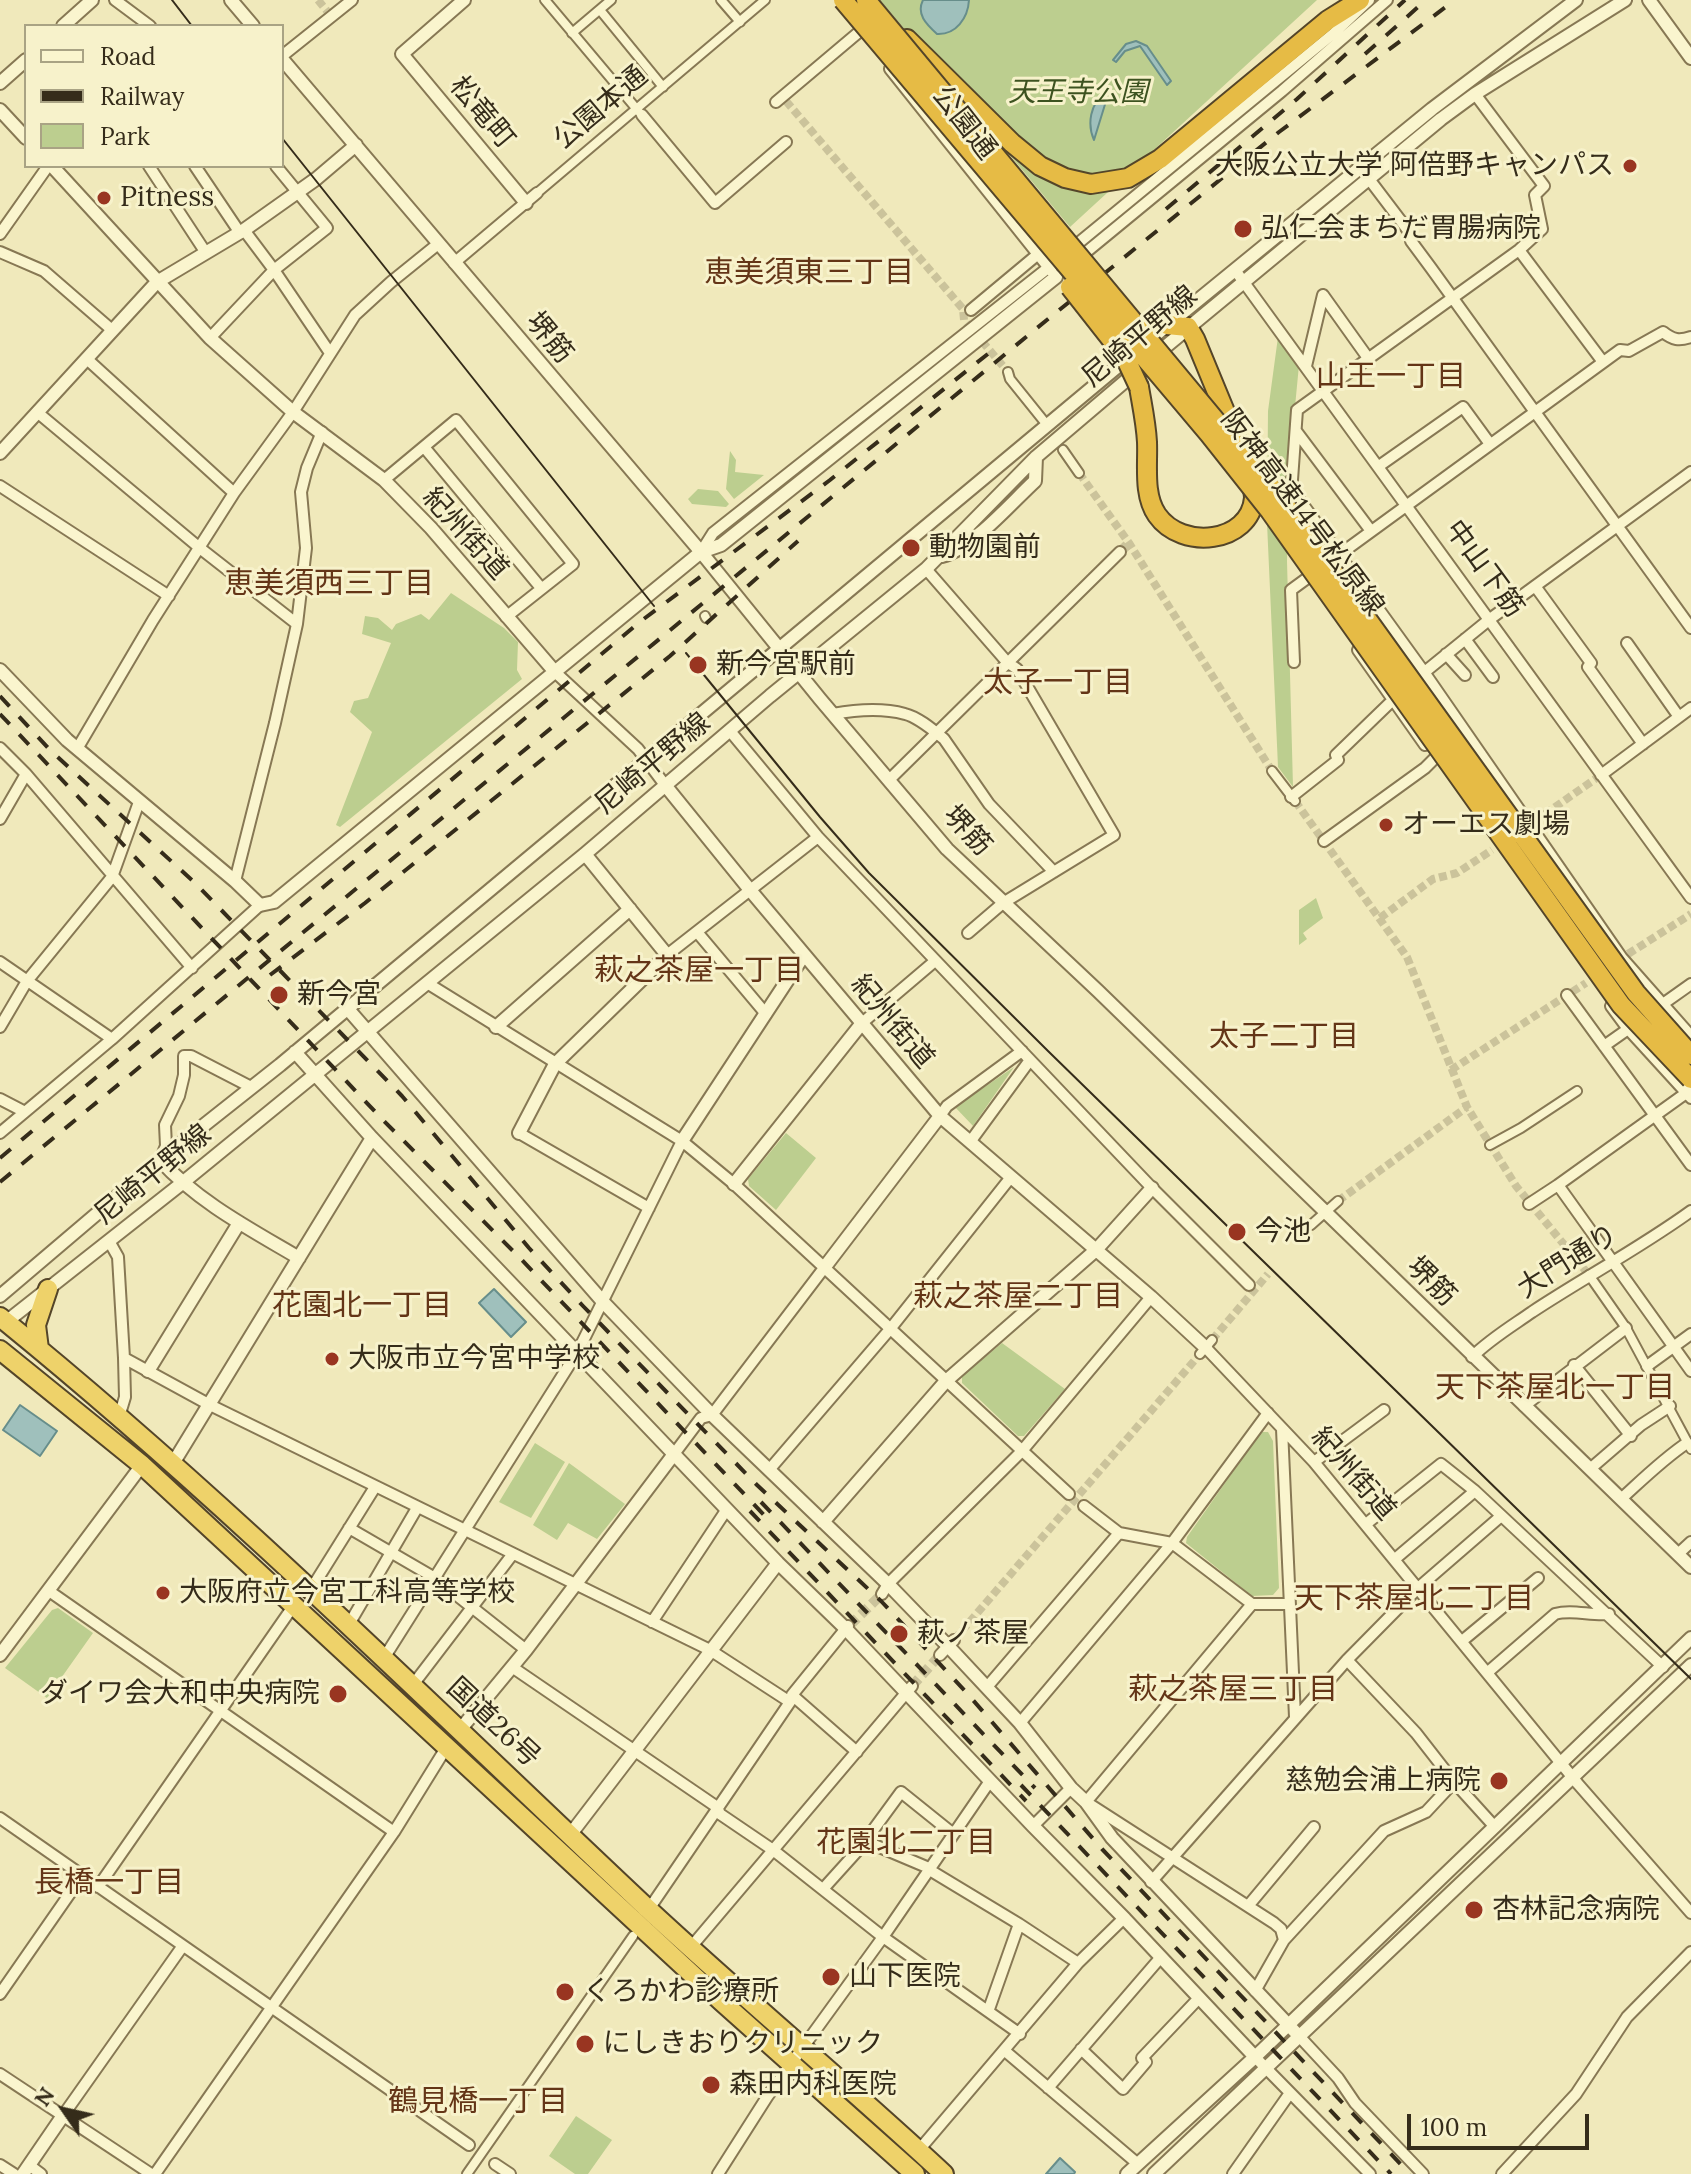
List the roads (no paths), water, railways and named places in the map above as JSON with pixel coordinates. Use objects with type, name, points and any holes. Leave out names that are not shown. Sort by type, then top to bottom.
[{"type":"highway","name":"阪神高速14号松原線","points":[[843,0],[1209,434],[1270,511],[1621,1005],[1690,1090]]},
{"type":"highway","name":"阪神高速14号松原線","points":[[867,0],[1280,498],[1636,993],[1691,1055]]},
{"type":"highway","points":[[867,0],[1012,143],[1040,166],[1065,178],[1091,184],[1128,178],[1160,159],[1328,20],[1360,0]]},
{"type":"highway","points":[[997,183],[1011,212],[1125,357],[1139,387],[1145,421],[1151,504],[1173,531],[1203,540],[1235,528],[1247,516],[1254,500],[1252,480],[1195,339],[1188,327],[1167,325]]},
{"type":"highway","points":[[39,1349],[36,1325],[48,1289]]},
{"type":"highway","name":"国道26号","points":[[2,1322],[119,1417],[384,1658],[691,1947],[907,2171]]},
{"type":"highway","name":"国道26号","points":[[0,1350],[142,1465],[446,1748],[796,2057],[919,2150],[944,2174]]},
{"type":"street","points":[[65,24],[92,0]]},
{"type":"street","points":[[115,0],[147,24]]},
{"type":"street","points":[[231,0],[251,24]]},
{"type":"street","points":[[284,56],[330,13],[352,0]]},
{"type":"street","name":"松竜町","points":[[464,0],[402,54],[526,203]]},
{"type":"street","points":[[545,0],[715,203],[786,142]]},
{"type":"street","points":[[572,33],[611,0]]},
{"type":"street","points":[[721,0],[740,22]]},
{"type":"street","name":"公園本通","points":[[454,263],[640,112],[663,87],[765,0]]},
{"type":"street","name":"公園通","points":[[832,0],[1052,272]]},
{"type":"street","points":[[0,1133],[112,1039],[260,905],[283,896],[701,552],[721,545],[1052,272],[1369,0]]},
{"type":"street","points":[[1052,272],[1282,91],[1387,0]]},
{"type":"street","name":"尼崎平野線","points":[[0,1296],[1167,325],[1432,109],[1576,0]]},
{"type":"street","name":"尼崎平野線","points":[[2,1322],[109,1241],[315,1075],[585,854],[939,556],[953,553],[968,542],[1035,481],[1036,457],[1188,327],[1441,119],[1475,94],[1625,0]]},
{"type":"street","points":[[1649,0],[1691,58]]},
{"type":"street","points":[[600,10],[663,87]]},
{"type":"street","points":[[781,100],[859,32]]},
{"type":"street","name":"堺筋","points":[[284,60],[701,552],[947,849],[1691,1567]]},
{"type":"street","points":[[0,83],[24,62]]},
{"type":"street","points":[[1292,480],[1297,410],[1519,250],[1542,229],[1535,195],[1544,186],[1475,94]]},
{"type":"street","points":[[0,110],[24,136]]},
{"type":"street","points":[[0,453],[157,282],[242,231],[298,192],[356,145]]},
{"type":"street","points":[[0,234],[49,168]]},
{"type":"street","name":"紀州街道","points":[[52,168],[210,338],[293,412],[384,480],[431,528],[555,672],[603,715],[646,760],[750,890],[940,1116],[1151,1297],[1206,1347],[1268,1413],[1314,1462],[1561,1763],[1691,1913]]},
{"type":"street","points":[[150,168],[206,253]]},
{"type":"street","points":[[196,168],[274,270],[330,353]]},
{"type":"street","points":[[210,338],[274,270],[327,228],[278,168]]},
{"type":"street","points":[[1369,179],[1691,628]]},
{"type":"street","points":[[77,749],[234,493],[293,412],[355,315],[438,244]]},
{"type":"street","points":[[1519,250],[1603,362]]},
{"type":"street","points":[[0,252],[44,271],[112,330]]},
{"type":"street","points":[[971,310],[1037,255]]},
{"type":"street","name":"中山下筋","points":[[1235,270],[1408,504],[1691,898]]},
{"type":"street","points":[[1306,366],[1323,295],[1368,358]]},
{"type":"street","points":[[1294,662],[1291,590],[1620,350],[1629,351],[1663,332],[1671,339],[1691,337]]},
{"type":"street","points":[[88,360],[234,493]]},
{"type":"street","points":[[1008,372],[1010,379],[1043,420]]},
{"type":"street","points":[[1379,466],[1463,407],[1490,444]]},
{"type":"street","points":[[37,412],[201,549],[297,624]]},
{"type":"street","points":[[384,480],[456,420],[573,564],[506,617]]},
{"type":"street","points":[[1296,431],[1371,531]]},
{"type":"street","points":[[235,881],[297,624],[306,548],[301,492],[322,432]]},
{"type":"street","points":[[424,447],[541,588]]},
{"type":"street","points":[[1063,450],[1079,473]]},
{"type":"street","points":[[1272,771],[1293,799],[1338,760],[1336,755],[1424,672],[1490,619],[1691,472]]},
{"type":"street","points":[[0,486],[169,596]]},
{"type":"street","points":[[1299,499],[1424,672],[1622,958],[1691,1036]]},
{"type":"street","points":[[890,779],[1120,552]]},
{"type":"street","points":[[926,569],[1007,662],[1017,669],[1114,835],[1003,903],[968,933]]},
{"type":"street","points":[[1308,577],[1392,700],[1628,1029],[1690,1090],[1529,1204]]},
{"type":"street","points":[[1535,586],[1591,663],[1588,667],[1643,744]]},
{"type":"street","points":[[1465,639],[1493,677]]},
{"type":"street","points":[[1627,643],[1679,717]]},
{"type":"street","points":[[1446,654],[1465,675]]},
{"type":"street","points":[[0,670],[77,749],[260,905]]},
{"type":"street","points":[[1601,775],[1691,708]]},
{"type":"street","points":[[833,714],[853,710],[907,714],[936,732],[989,804],[1054,872]]},
{"type":"street","points":[[730,731],[818,837],[1152,1188],[1249,1285]]},
{"type":"street","points":[[0,748],[26,774],[192,968]]},
{"type":"street","points":[[1324,841],[1435,758]]},
{"type":"street","points":[[0,819],[26,774]]},
{"type":"street","points":[[0,1027],[27,981],[112,877],[139,802]]},
{"type":"street","points":[[1503,843],[1524,829]]},
{"type":"street","points":[[649,1208],[519,1133],[555,1064],[667,955],[818,837]]},
{"type":"street","points":[[585,854],[667,955]]},
{"type":"street","points":[[496,1027],[630,909]]},
{"type":"street","points":[[697,932],[766,1014]]},
{"type":"street","points":[[384,1658],[578,1351],[682,1141],[804,955]]},
{"type":"street","points":[[734,1184],[862,1023],[935,961]]},
{"type":"street","points":[[1597,975],[1617,961]]},
{"type":"street","points":[[0,962],[112,1039]]},
{"type":"street","points":[[427,983],[682,1141],[734,1184],[1069,1494]]},
{"type":"street","points":[[1604,1046],[1691,984]]},
{"type":"street","points":[[1567,995],[1691,1165]]},
{"type":"street","points":[[347,1008],[604,1303],[712,1415],[823,1522],[885,1589],[987,1687],[1071,1788],[1086,1802],[1281,1929],[1284,1940]]},
{"type":"street","points":[[295,1052],[372,1138],[778,1563],[847,1626],[990,1781],[1370,2174]]},
{"type":"street","points":[[251,1087],[191,1056],[184,1056],[184,1075],[179,1096],[165,1125],[166,1146],[160,1160],[181,1184],[299,1258]]},
{"type":"street","points":[[459,1731],[526,1650],[701,1418],[712,1415],[947,1106],[1026,1056]]},
{"type":"street","points":[[970,1142],[1026,1056]]},
{"type":"street","points":[[1490,1145],[1577,1091]]},
{"type":"street","points":[[0,1099],[25,1112]]},
{"type":"street","points":[[172,1465],[372,1138]]},
{"type":"street","points":[[769,1470],[891,1328],[1011,1177]]},
{"type":"street","points":[[1558,1185],[1691,1371]]},
{"type":"street","points":[[823,1522],[946,1381],[1096,1250],[1152,1188]]},
{"type":"street","points":[[1311,1225],[1338,1201]]},
{"type":"street","name":"大門通り","points":[[1472,1357],[1493,1339],[1589,1275],[1648,1242],[1691,1211]]},
{"type":"street","points":[[148,1371],[239,1223]]},
{"type":"street","points":[[109,1241],[118,1257],[124,1358],[125,1397],[119,1417]]},
{"type":"street","points":[[1589,1275],[1626,1328],[1688,1441],[1661,1461],[1656,1470],[1621,1499]]},
{"type":"street","points":[[885,1589],[1021,1452],[1151,1297]]},
{"type":"street","points":[[1524,1406],[1626,1328]]},
{"type":"street","points":[[1647,1366],[1691,1334]]},
{"type":"street","points":[[124,1358],[210,1405],[710,1650],[791,1699],[857,1752]]},
{"type":"street","points":[[1574,1365],[1631,1436]]},
{"type":"street","points":[[1590,1469],[1670,1406]]},
{"type":"street","points":[[1314,1462],[1384,1410]]},
{"type":"street","points":[[1020,1723],[1172,1543],[1268,1413]]},
{"type":"street","points":[[1282,1429],[1295,1717]]},
{"type":"street","points":[[1366,1524],[1441,1464],[1475,1491],[1663,1667]]},
{"type":"street","points":[[0,1655],[142,1465]]},
{"type":"street","points":[[310,1591],[375,1487]]},
{"type":"street","points":[[1395,1559],[1475,1491]]},
{"type":"street","points":[[1084,1506],[1119,1533],[1172,1543],[1252,1604],[1290,1604]]},
{"type":"street","points":[[348,1626],[417,1508]]},
{"type":"street","points":[[652,1622],[727,1509]]},
{"type":"street","points":[[1151,1882],[1347,1660],[1418,1588],[1500,1517]]},
{"type":"street","points":[[349,1528],[435,1578],[526,1650]]},
{"type":"street","points":[[987,1687],[1119,1533]]},
{"type":"street","points":[[1678,1554],[1691,1542]]},
{"type":"street","points":[[412,1686],[512,1555]]},
{"type":"street","points":[[570,1835],[778,1563]]},
{"type":"street","points":[[1462,1641],[1538,1578]]},
{"type":"street","points":[[49,1591],[394,1832]]},
{"type":"street","points":[[1086,1802],[1252,1604]]},
{"type":"street","points":[[98,1887],[294,1605]]},
{"type":"street","points":[[1488,1672],[1555,1614],[1565,1611],[1592,1616],[1609,1614]]},
{"type":"street","points":[[649,1909],[791,1699],[847,1626]]},
{"type":"street","points":[[1127,2174],[1255,2057],[1691,1638]]},
{"type":"street","points":[[1347,1660],[1416,1733],[1494,1826]]},
{"type":"street","points":[[1154,2174],[1691,1665]]},
{"type":"street","points":[[512,1667],[717,1807],[720,1814],[773,1850],[883,1937],[989,2009],[1020,2034]]},
{"type":"street","points":[[691,1947],[909,1690]]},
{"type":"street","points":[[0,2074],[153,2174],[394,1832],[446,1748]]},
{"type":"street","points":[[718,2174],[761,2105],[883,1937],[990,1781]]},
{"type":"street","points":[[1255,1991],[1284,1940],[1384,1831],[1426,1812],[1454,1782]]},
{"type":"street","points":[[1033,1826],[1071,1788]]},
{"type":"street","points":[[823,1889],[865,1841],[901,1792],[952,1833]]},
{"type":"street","points":[[1086,1802],[1112,1838],[1151,1882],[1298,2035],[1338,2078],[1355,2103],[1423,2174]]},
{"type":"street","points":[[0,1818],[510,2174]]},
{"type":"street","points":[[1248,1906],[1314,1827]]},
{"type":"street","points":[[865,1841],[928,1868],[1078,1963]]},
{"type":"street","points":[[0,1994],[82,1876]]},
{"type":"street","points":[[919,2150],[1078,1963],[1124,1918]]},
{"type":"street","points":[[989,2009],[1019,1924]]},
{"type":"street","points":[[467,2174],[633,1936]]},
{"type":"street","points":[[41,2174],[26,2170],[182,1947]]},
{"type":"street","points":[[1503,2174],[1576,2094],[1627,2017],[1691,1952]]},
{"type":"street","points":[[1048,2088],[1161,1957]]},
{"type":"street","points":[[1081,2049],[1123,2089],[1146,2062],[1142,2058],[1199,1998]]},
{"type":"street","points":[[1005,2051],[1138,2164]]},
{"type":"street","points":[[1233,2174],[1290,2093]]},
{"type":"street","points":[[0,2165],[14,2174]]},
{"type":"water","points":[[923,0],[969,0],[960,24],[950,32],[937,34],[921,14]]},
{"type":"water","points":[[1136,41],[1147,46],[1171,81],[1167,85],[1140,46],[1125,51],[1116,62],[1113,60],[1126,44]]},
{"type":"water","points":[[1105,93],[1107,98],[1094,140],[1091,115]]},
{"type":"water","points":[[494,1289],[526,1322],[511,1337],[479,1303]]},
{"type":"water","points":[[20,1405],[57,1431],[40,1456],[3,1430]]},
{"type":"water","points":[[1060,2158],[1074,2174],[1046,2174]]},
{"type":"tunnel","points":[[318,0],[327,11]]},
{"type":"tunnel","points":[[786,101],[963,309],[964,320],[1008,372]]},
{"type":"tunnel","points":[[1079,473],[1129,543],[1272,771]]},
{"type":"tunnel","points":[[1120,552],[1129,543]]},
{"type":"tunnel","points":[[1535,821],[1601,775]]},
{"type":"tunnel","points":[[1295,801],[1407,957],[1467,1107],[1516,1186],[1589,1275]]},
{"type":"tunnel","points":[[1380,918],[1433,879],[1457,873],[1492,850]]},
{"type":"tunnel","points":[[1628,954],[1691,914]]},
{"type":"tunnel","points":[[1451,1070],[1586,983]]},
{"type":"tunnel","points":[[1338,1201],[1467,1107]]},
{"type":"tunnel","points":[[1212,1340],[1268,1274]]},
{"type":"tunnel","points":[[954,1640],[1200,1354]]},
{"type":"tunnel","points":[[850,1625],[882,1594]]},
{"type":"tunnel","points":[[912,1686],[940,1655]]},
{"type":"tram line","points":[[172,0],[190,24]]},
{"type":"tram line","points":[[284,141],[654,606]]},
{"type":"tram line","points":[[686,653],[869,873],[1691,1679]]},
{"type":"railway","points":[[1166,209],[1297,99],[1405,0]]},
{"type":"railway","points":[[1365,54],[1426,0]]},
{"type":"railway","points":[[0,1182],[1037,328],[1279,132],[1455,0]]},
{"type":"railway","points":[[0,1158],[641,621],[830,480],[989,353]]},
{"type":"railway","points":[[270,975],[365,903],[670,656],[798,541]]},
{"type":"railway","points":[[0,696],[51,751],[195,883],[402,1096],[529,1248],[583,1306],[757,1485],[881,1601],[966,1692],[1102,1849],[1410,2174]]},
{"type":"railway","points":[[0,714],[382,1119],[519,1257],[765,1516]]},
{"type":"railway","points":[[761,1502],[1035,1788]]},
{"type":"railway","points":[[750,1511],[1026,1801]]},
{"type":"railway","points":[[1021,1785],[1391,2174]]},
{"type":"place","name":"大阪公立大学 阿倍野キャンパス","points":[[1630,166]]},
{"type":"place","name":"Pitness","points":[[104,198]]},
{"type":"place","name":"弘仁会まちだ胃腸病院","points":[[1243,229]]},
{"type":"place","name":"動物園前","points":[[911,548]]},
{"type":"place","name":"新今宮駅前","points":[[698,665]]},
{"type":"place","name":"オーエス劇場","points":[[1386,825]]},
{"type":"place","name":"新今宮","points":[[279,995]]},
{"type":"place","name":"今池","points":[[1237,1232]]},
{"type":"place","name":"大阪市立今宮中学校","points":[[332,1359]]},
{"type":"place","name":"大阪府立今宮工科高等学校","points":[[163,1593]]},
{"type":"place","name":"萩ノ茶屋","points":[[899,1634]]},
{"type":"place","name":"ダイワ会大和中央病院","points":[[338,1694]]},
{"type":"place","name":"慈勉会浦上病院","points":[[1499,1781]]},
{"type":"place","name":"杏林記念病院","points":[[1474,1910]]},
{"type":"place","name":"山下医院","points":[[831,1977]]},
{"type":"place","name":"くろかわ診療所","points":[[565,1992]]},
{"type":"place","name":"にしきおりクリニック","points":[[585,2044]]},
{"type":"place","name":"森田内科医院","points":[[711,2085]]},
{"type":"district","name":"恵美須東三丁目","points":[[809,273]]},
{"type":"district","name":"山王一丁目","points":[[1391,377]]},
{"type":"district","name":"恵美須西三丁目","points":[[329,584]]},
{"type":"district","name":"太子一丁目","points":[[1058,683]]},
{"type":"district","name":"萩之茶屋一丁目","points":[[699,971]]},
{"type":"district","name":"太子二丁目","points":[[1284,1037]]},
{"type":"district","name":"萩之茶屋二丁目","points":[[1018,1297]]},
{"type":"district","name":"花園北一丁目","points":[[362,1306]]},
{"type":"district","name":"天下茶屋北一丁目","points":[[1555,1388]]},
{"type":"district","name":"天下茶屋北二丁目","points":[[1414,1599]]},
{"type":"district","name":"萩之茶屋三丁目","points":[[1233,1690]]},
{"type":"district","name":"花園北二丁目","points":[[906,1843]]},
{"type":"district","name":"長橋一丁目","points":[[109,1883]]},
{"type":"district","name":"鶴見橋一丁目","points":[[478,2102]]},
{"type":"park label","name":"天王寺公園","points":[[1078,93]]}]
